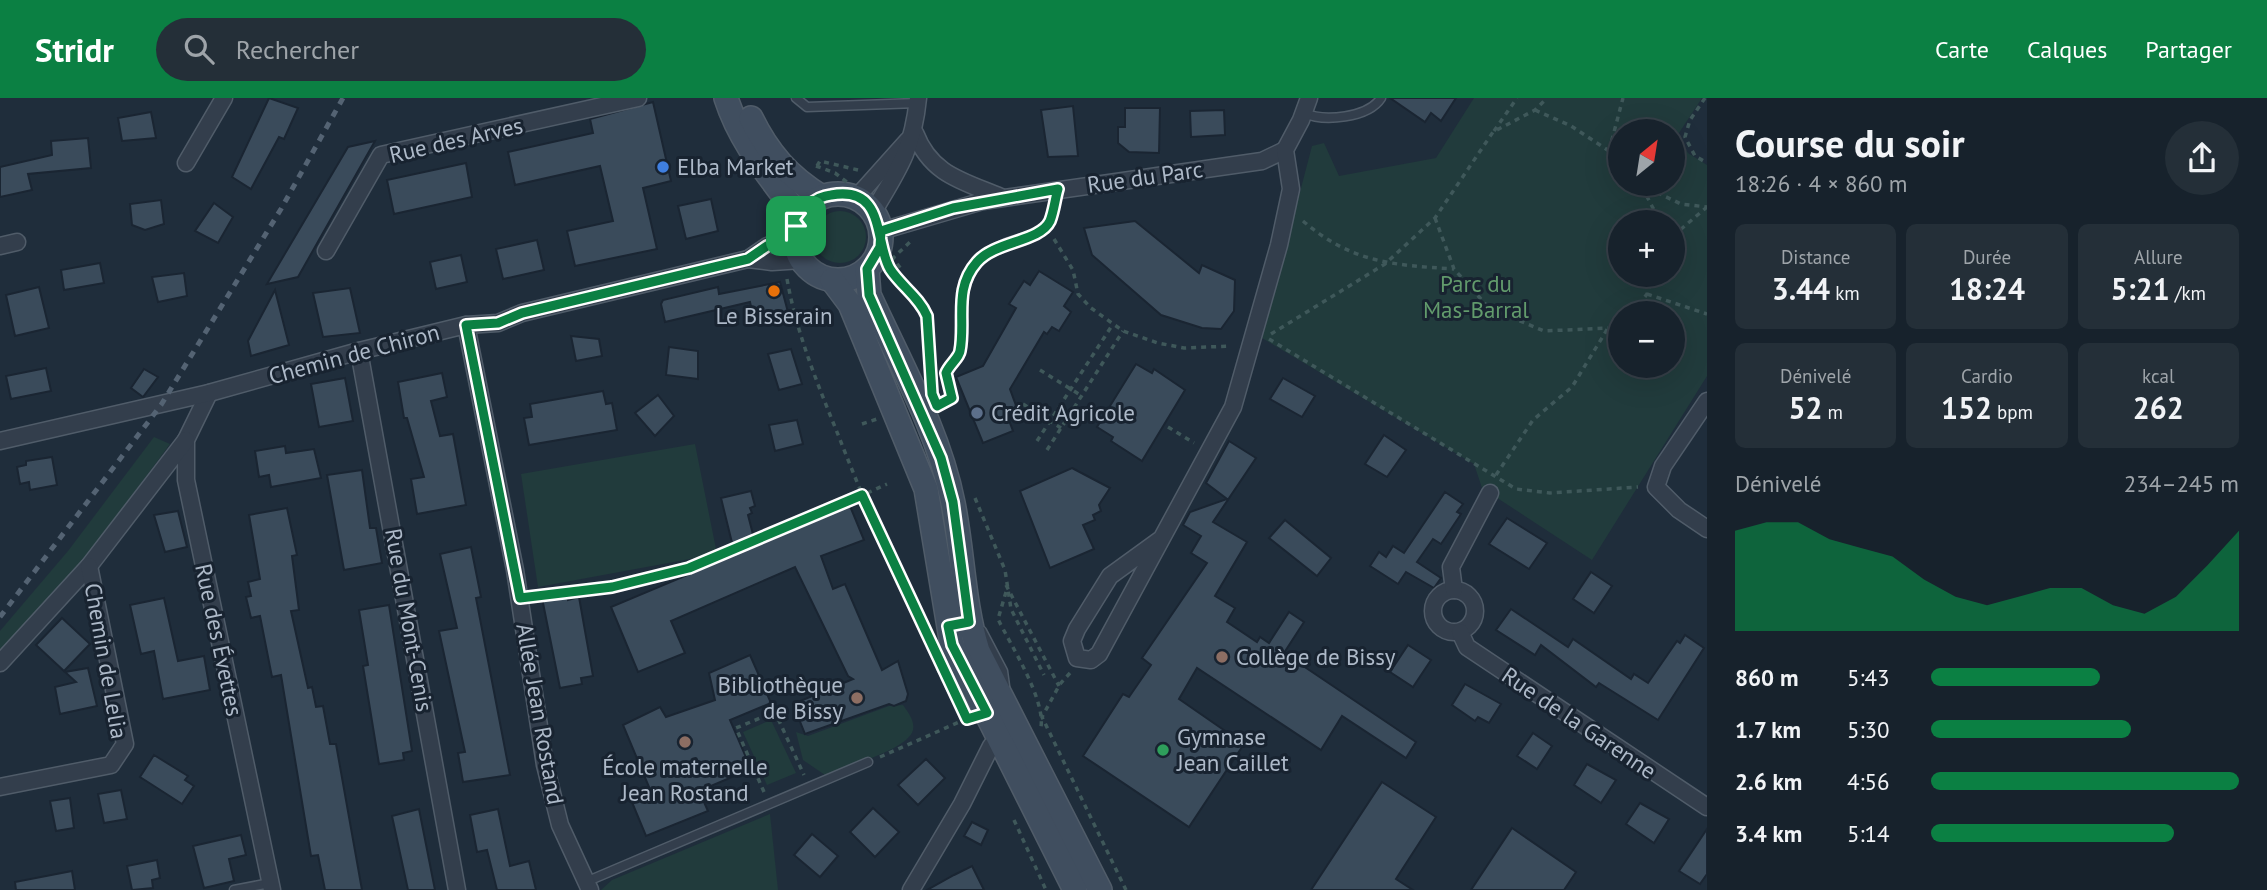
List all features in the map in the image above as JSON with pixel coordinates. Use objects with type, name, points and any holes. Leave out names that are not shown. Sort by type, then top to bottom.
[{"type":"main road","points":[[726,98],[742,136],[797,226],[802,260],[811,270],[832,280],[850,304],[926,489],[959,624]]},
{"type":"main road","points":[[734,98],[756,145],[772,155]]},
{"type":"main road","points":[[743,98],[760,137],[772,155],[798,182],[822,197]]},
{"type":"main road","points":[[797,226],[822,197],[841,194],[873,222],[867,269],[869,295],[941,458],[953,502],[966,598],[952,645],[985,710],[1010,738],[1100,890]]},
{"type":"main road","points":[[832,280],[857,276],[867,269]]},
{"type":"main road","points":[[1010,738],[1075,890]]},
{"type":"street","points":[[186,163],[224,98]]},
{"type":"street","name":"Rue des Arves","points":[[326,251],[381,155],[638,98]]},
{"type":"street","points":[[873,222],[915,133],[918,100]]},
{"type":"street","points":[[1161,540],[1110,576],[1077,628],[1073,641],[1077,658],[1091,660],[1099,654],[1210,453],[1233,407],[1285,214],[1291,182],[1285,150],[1306,106]]},
{"type":"street","points":[[873,222],[871,179],[915,133]]},
{"type":"street","points":[[915,133],[929,161],[945,173],[1002,198]]},
{"type":"street","name":"Rue du Parc","points":[[873,222],[1058,189],[1262,161],[1285,150]]},
{"type":"street","name":"Chemin de Chiron","points":[[748,259],[797,226]]},
{"type":"street","points":[[0,246],[17,242]]},
{"type":"street","name":"Chemin de Chiron","points":[[0,442],[209,393],[359,351],[466,325],[498,323],[522,313],[748,259],[772,262],[802,260]]},
{"type":"street","name":"Allée Jean Rostand","points":[[466,325],[520,598],[548,777],[572,856],[589,886]]},
{"type":"street","name":"Rue du Mont-Cenis","points":[[359,351],[457,890]]},
{"type":"street","name":"Rue des Évettes","points":[[209,393],[186,440],[186,480],[271,887]]},
{"type":"street","points":[[1707,401],[1663,466],[1656,487],[1679,510],[1707,529]]},
{"type":"street","name":"Chemin de Lelia","points":[[0,663],[89,566],[186,440]]},
{"type":"street","points":[[1460,632],[1471,624],[1475,605],[1467,594],[1454,590],[1451,567],[1490,493]]},
{"type":"street","name":"Chemin de Lelia","points":[[0,787],[111,765],[125,744],[89,566]]},
{"type":"street","name":"Rue de la Garenne","points":[[1454,590],[1436,600],[1433,614],[1440,626],[1452,633],[1460,632],[1467,647],[1707,807]]},
{"type":"street","points":[[911,890],[962,804],[991,746],[1010,738]]},
{"type":"lane","points":[[796,98],[807,107],[918,100]]},
{"type":"lane","points":[[1306,106],[1316,118],[1346,116],[1377,104],[1381,98]]},
{"type":"lane","points":[[960,353],[961,304],[965,281],[976,263],[993,248],[1036,235],[1047,225],[1058,189]]},
{"type":"lane","points":[[966,598],[1003,671],[1006,690],[985,710]]},
{"type":"lane","points":[[589,886],[868,762]]},
{"type":"lane","points":[[234,890],[271,887]]},
{"type":"path","points":[[1517,98],[1435,218],[1385,264],[1267,337],[1496,474],[1516,489],[1550,493],[1598,487],[1656,487]]},
{"type":"path","points":[[1493,132],[1535,110],[1547,98]]},
{"type":"path","points":[[1617,119],[1623,98]]},
{"type":"path","points":[[1704,98],[1690,120],[1685,137],[1695,156],[1707,163]]},
{"type":"path","points":[[1535,110],[1572,126],[1608,150]]},
{"type":"path","points":[[817,166],[820,161],[855,168],[871,179]]},
{"type":"path","points":[[1665,196],[1681,204],[1707,207],[1685,226]]},
{"type":"path","points":[[1285,214],[1296,216],[1328,241],[1359,257],[1385,264],[1454,270]]},
{"type":"path","points":[[1435,218],[1454,270],[1489,308],[1544,331],[1608,328]]},
{"type":"path","points":[[873,222],[891,271],[923,306],[927,316],[932,382]]},
{"type":"path","points":[[1047,225],[1073,270],[1078,294],[1123,331],[1158,343],[1184,348],[1251,345]]},
{"type":"path","points":[[772,262],[786,275],[804,348],[862,495],[930,644]]},
{"type":"path","points":[[1642,301],[1649,287]]},
{"type":"path","points":[[1647,294],[1707,314]]},
{"type":"path","points":[[794,314],[815,311]]},
{"type":"path","points":[[1037,442],[1113,324]]},
{"type":"path","points":[[1496,474],[1534,420],[1572,387],[1608,328]]},
{"type":"path","points":[[1047,450],[1123,331]]},
{"type":"path","points":[[937,406],[952,398],[946,373],[960,353]]},
{"type":"path","points":[[1040,370],[1082,396]]},
{"type":"path","points":[[1023,404],[1061,428]]},
{"type":"path","points":[[1168,427],[1210,453]]},
{"type":"path","points":[[520,598],[612,587],[689,568],[887,484]]},
{"type":"path","points":[[1005,584],[1059,685]]},
{"type":"path","points":[[1006,592],[1010,609],[1044,675]]},
{"type":"path","points":[[868,762],[985,710],[936,661],[961,716]]},
{"type":"path","points":[[1068,676],[1059,685],[1042,717],[1126,890]]},
{"type":"path","points":[[769,804],[736,728],[775,712],[809,787]]},
{"type":"green space","name":"Parc du Mas-Barral","points":[[1474,98],[1702,98],[1685,124],[1685,119],[1608,119],[1608,196],[1685,196],[1685,148],[1707,165],[1707,376],[1592,560],[1482,488],[1474,464],[1262,338],[1312,146],[1324,143],[1339,176],[1436,158]]},
{"type":"green space","points":[[840,211],[850,213],[858,219],[864,227],[864,247],[858,255],[850,261],[840,263],[830,261],[822,255],[816,247],[814,237],[816,227],[822,219],[830,213]]},
{"type":"green space","points":[[154,437],[170,444],[83,562],[0,657],[0,631],[68,551]]},
{"type":"green space","points":[[695,444],[717,554],[538,587],[521,474]]},
{"type":"green space","points":[[903,705],[912,720],[913,730],[909,737],[888,751],[825,775],[803,760],[796,732],[808,736],[889,706]]},
{"type":"green space","points":[[771,720],[796,773],[767,785],[743,732]]},
{"type":"green space","points":[[770,814],[778,890],[601,890],[612,880]]},
{"type":"building","points":[[269,98],[298,108],[284,139],[279,137],[251,189],[232,177]]},
{"type":"building","points":[[1390,98],[1456,98],[1441,121],[1431,113],[1425,122]]},
{"type":"building","points":[[653,102],[671,181],[643,188],[657,249],[575,266],[567,231],[613,221],[600,166],[515,185],[508,152],[593,133],[590,119]]},
{"type":"building","points":[[1073,106],[1078,156],[1048,157],[1041,110]]},
{"type":"building","points":[[1125,108],[1160,108],[1159,153],[1129,152],[1118,143],[1118,127],[1125,127]]},
{"type":"building","points":[[1224,110],[1225,135],[1191,137],[1190,111]]},
{"type":"building","points":[[151,112],[156,138],[122,141],[118,118]]},
{"type":"building","points":[[88,138],[91,168],[28,174],[32,190],[0,197],[0,167],[52,155],[51,141]]},
{"type":"building","points":[[375,141],[298,277],[267,284],[348,147]]},
{"type":"building","points":[[466,163],[472,197],[394,214],[387,180]]},
{"type":"building","points":[[711,199],[718,231],[686,239],[678,206]]},
{"type":"building","points":[[161,200],[164,224],[145,230],[132,225],[130,204]]},
{"type":"building","points":[[214,203],[233,217],[218,243],[195,231]]},
{"type":"building","points":[[1135,221],[1199,273],[1202,265],[1235,280],[1234,311],[1221,329],[1202,328],[1161,315],[1092,255],[1084,228]]},
{"type":"building","points":[[537,240],[544,270],[503,279],[496,249]]},
{"type":"building","points":[[461,255],[467,282],[436,289],[430,262]]},
{"type":"building","points":[[100,263],[104,283],[64,290],[61,270]]},
{"type":"building","points":[[1039,271],[1073,292],[1064,306],[1071,312],[1059,331],[1052,327],[1047,334],[1044,332],[1010,389],[1018,411],[1007,415],[1013,431],[983,443],[956,377],[983,366],[1016,308],[1009,304],[1024,281],[1030,285]]},
{"type":"building","points":[[184,273],[187,296],[158,302],[152,277]]},
{"type":"building","points":[[780,282],[789,316],[755,325],[750,302],[665,322],[661,304],[663,300],[718,287],[719,294]]},
{"type":"building","points":[[39,287],[49,328],[15,336],[6,295]]},
{"type":"building","points":[[350,288],[360,333],[323,337],[313,293]]},
{"type":"building","points":[[275,290],[289,345],[251,356],[248,341]]},
{"type":"building","points":[[571,336],[599,339],[602,356],[576,361]]},
{"type":"building","points":[[669,347],[698,351],[698,379],[666,375]]},
{"type":"building","points":[[791,349],[802,384],[779,390],[768,354]]},
{"type":"building","points":[[1136,364],[1152,373],[1154,369],[1185,390],[1142,461],[1111,441],[1113,437],[1097,427]]},
{"type":"building","points":[[46,368],[51,391],[11,399],[6,376]]},
{"type":"building","points":[[144,369],[158,377],[143,397],[131,388]]},
{"type":"building","points":[[442,373],[447,397],[431,401],[440,436],[453,434],[466,505],[417,514],[411,479],[424,477],[407,418],[404,418],[398,382]]},
{"type":"building","points":[[345,378],[353,421],[319,427],[311,384]]},
{"type":"building","points":[[1283,378],[1315,396],[1302,417],[1270,399]]},
{"type":"building","points":[[603,391],[606,404],[612,403],[617,430],[529,445],[524,418],[532,417],[530,404]]},
{"type":"building","points":[[658,395],[674,416],[655,436],[635,413]]},
{"type":"building","points":[[797,420],[803,444],[775,451],[769,425]]},
{"type":"building","points":[[1384,435],[1406,450],[1387,477],[1365,464]]},
{"type":"building","points":[[1229,441],[1256,458],[1213,522],[1247,542],[1215,596],[1235,608],[1227,622],[1257,642],[1260,637],[1269,643],[1289,612],[1304,622],[1284,653],[1416,742],[1406,758],[1342,716],[1321,750],[1197,668],[1179,699],[1244,744],[1189,827],[1083,756],[1123,694],[1129,697],[1151,665],[1142,658],[1207,563],[1191,553],[1201,536],[1183,525],[1190,512],[1227,499],[1206,483]]},
{"type":"building","points":[[285,446],[286,453],[314,449],[321,478],[271,487],[269,475],[259,477],[255,451]]},
{"type":"building","points":[[52,457],[57,485],[30,490],[29,482],[20,484],[17,467],[26,465],[26,461]]},
{"type":"building","points":[[1072,468],[1110,488],[1099,505],[1101,511],[1093,515],[1095,520],[1083,525],[1094,549],[1050,568],[1020,491]]},
{"type":"building","points":[[362,470],[370,528],[376,528],[382,563],[344,570],[327,475]]},
{"type":"building","points":[[751,491],[755,506],[750,508],[752,513],[748,515],[756,546],[850,506],[864,540],[821,556],[833,589],[845,584],[882,670],[898,661],[908,694],[906,701],[894,706],[889,704],[805,734],[793,704],[853,679],[848,676],[795,567],[671,621],[685,653],[638,672],[611,607],[735,555],[721,498]]},
{"type":"building","points":[[1445,492],[1463,504],[1457,512],[1461,514],[1441,544],[1433,539],[1417,562],[1441,578],[1434,588],[1406,572],[1398,584],[1370,566],[1379,552],[1386,557],[1393,546],[1404,553]]},
{"type":"building","points":[[287,508],[297,555],[292,556],[299,610],[291,611],[308,688],[312,687],[316,707],[323,706],[330,744],[336,744],[362,890],[325,890],[318,855],[311,856],[281,675],[272,677],[260,616],[251,618],[246,597],[251,596],[248,582],[260,579],[249,515]]},
{"type":"building","points":[[178,511],[187,547],[165,552],[154,515]]},
{"type":"building","points":[[1507,518],[1547,543],[1529,569],[1489,544]]},
{"type":"building","points":[[1285,520],[1331,558],[1317,576],[1269,538]]},
{"type":"building","points":[[471,547],[481,597],[476,598],[510,775],[463,782],[458,753],[465,752],[439,631],[457,628],[440,554]]},
{"type":"building","points":[[1591,572],[1612,586],[1594,613],[1573,599]]},
{"type":"building","points":[[567,594],[568,600],[579,597],[593,676],[581,678],[582,684],[560,688],[542,598]]},
{"type":"building","points":[[164,598],[178,661],[204,656],[210,690],[163,699],[154,651],[141,654],[130,605]]},
{"type":"building","points":[[389,605],[412,751],[403,753],[404,760],[379,764],[363,666],[368,665],[359,610]]},
{"type":"building","points":[[1511,609],[1568,647],[1573,639],[1631,679],[1634,674],[1648,683],[1677,641],[1680,643],[1685,635],[1704,648],[1658,720],[1599,683],[1596,687],[1541,645],[1535,655],[1496,630]]},
{"type":"building","points":[[62,618],[90,644],[64,671],[36,645]]},
{"type":"building","points":[[1408,645],[1431,660],[1413,687],[1390,672]]},
{"type":"building","name":"École maternelle Jean Rostand","points":[[750,655],[771,703],[730,720],[751,769],[699,791],[708,811],[646,836],[629,795],[649,787],[623,725],[660,707],[666,717],[715,700],[709,673]]},
{"type":"building","points":[[88,668],[97,706],[60,714],[55,687],[76,682],[65,672]]},
{"type":"building","points":[[1465,684],[1501,704],[1489,723],[1478,717],[1475,721],[1452,705]]},
{"type":"building","points":[[1533,733],[1552,746],[1537,769],[1517,756]]},
{"type":"building","points":[[154,755],[188,776],[185,780],[194,786],[182,804],[140,777]]},
{"type":"building","points":[[926,759],[945,778],[918,805],[898,785]]},
{"type":"building","points":[[1587,764],[1616,780],[1601,803],[1574,785]]},
{"type":"building","points":[[1382,782],[1436,817],[1396,879],[1413,890],[1311,890]]},
{"type":"building","points":[[121,790],[127,819],[104,823],[98,794]]},
{"type":"building","points":[[70,798],[74,828],[56,831],[50,801]]},
{"type":"building","points":[[1640,803],[1669,819],[1654,843],[1626,824]]},
{"type":"building","points":[[873,808],[899,832],[875,857],[850,832]]},
{"type":"building","points":[[419,809],[435,890],[408,890],[392,816]]},
{"type":"building","points":[[498,809],[510,866],[529,861],[536,890],[497,890],[487,850],[477,852],[470,815]]},
{"type":"building","points":[[972,822],[988,830],[981,845],[964,836]]},
{"type":"building","points":[[1512,828],[1576,872],[1564,890],[1471,890]]},
{"type":"building","points":[[1707,829],[1707,874],[1700,884],[1679,871]]},
{"type":"building","points":[[812,834],[838,856],[820,877],[794,855]]},
{"type":"building","points":[[241,835],[246,855],[229,859],[234,881],[204,888],[193,846]]},
{"type":"building","points":[[157,860],[160,878],[152,880],[153,888],[132,890],[127,866]]},
{"type":"building","points":[[972,866],[984,890],[927,890],[954,875]]},
{"type":"building","points":[[72,871],[75,890],[16,890],[15,882]]},
{"type":"railway","points":[[0,617],[161,405],[281,209],[343,98]]},
{"type":"place","name":"Elba Market","points":[[663,167]]},
{"type":"place","name":"Le Bisserain","points":[[774,291]]},
{"type":"place","name":"Crédit Agricole","points":[[977,413]]},
{"type":"place","name":"Collège de Bissy","points":[[1222,657]]},
{"type":"place","name":"Bibliothèque de Bissy","points":[[857,698]]},
{"type":"place","name":"École maternelle Jean Rostand","points":[[685,742]]},
{"type":"place","name":"Gymnase Jean Caillet","points":[[1163,750]]},
{"type":"route","points":[[796,226],[795,235],[767,246],[748,259],[522,313],[498,323],[466,325],[520,598],[612,587],[689,568],[825,513],[862,495],[892,565],[967,719],[987,713],[952,645],[948,626],[969,622],[953,502],[941,458],[869,295],[867,269],[876,259],[881,231],[953,208],[1058,189],[1047,225],[1036,235],[993,248],[976,263],[965,281],[961,304],[960,353],[949,364],[946,373],[946,382],[952,398],[937,406],[932,394],[927,316],[923,306],[891,271],[880,247],[881,231],[873,212],[856,198],[831,194],[813,202],[796,226]]}]
